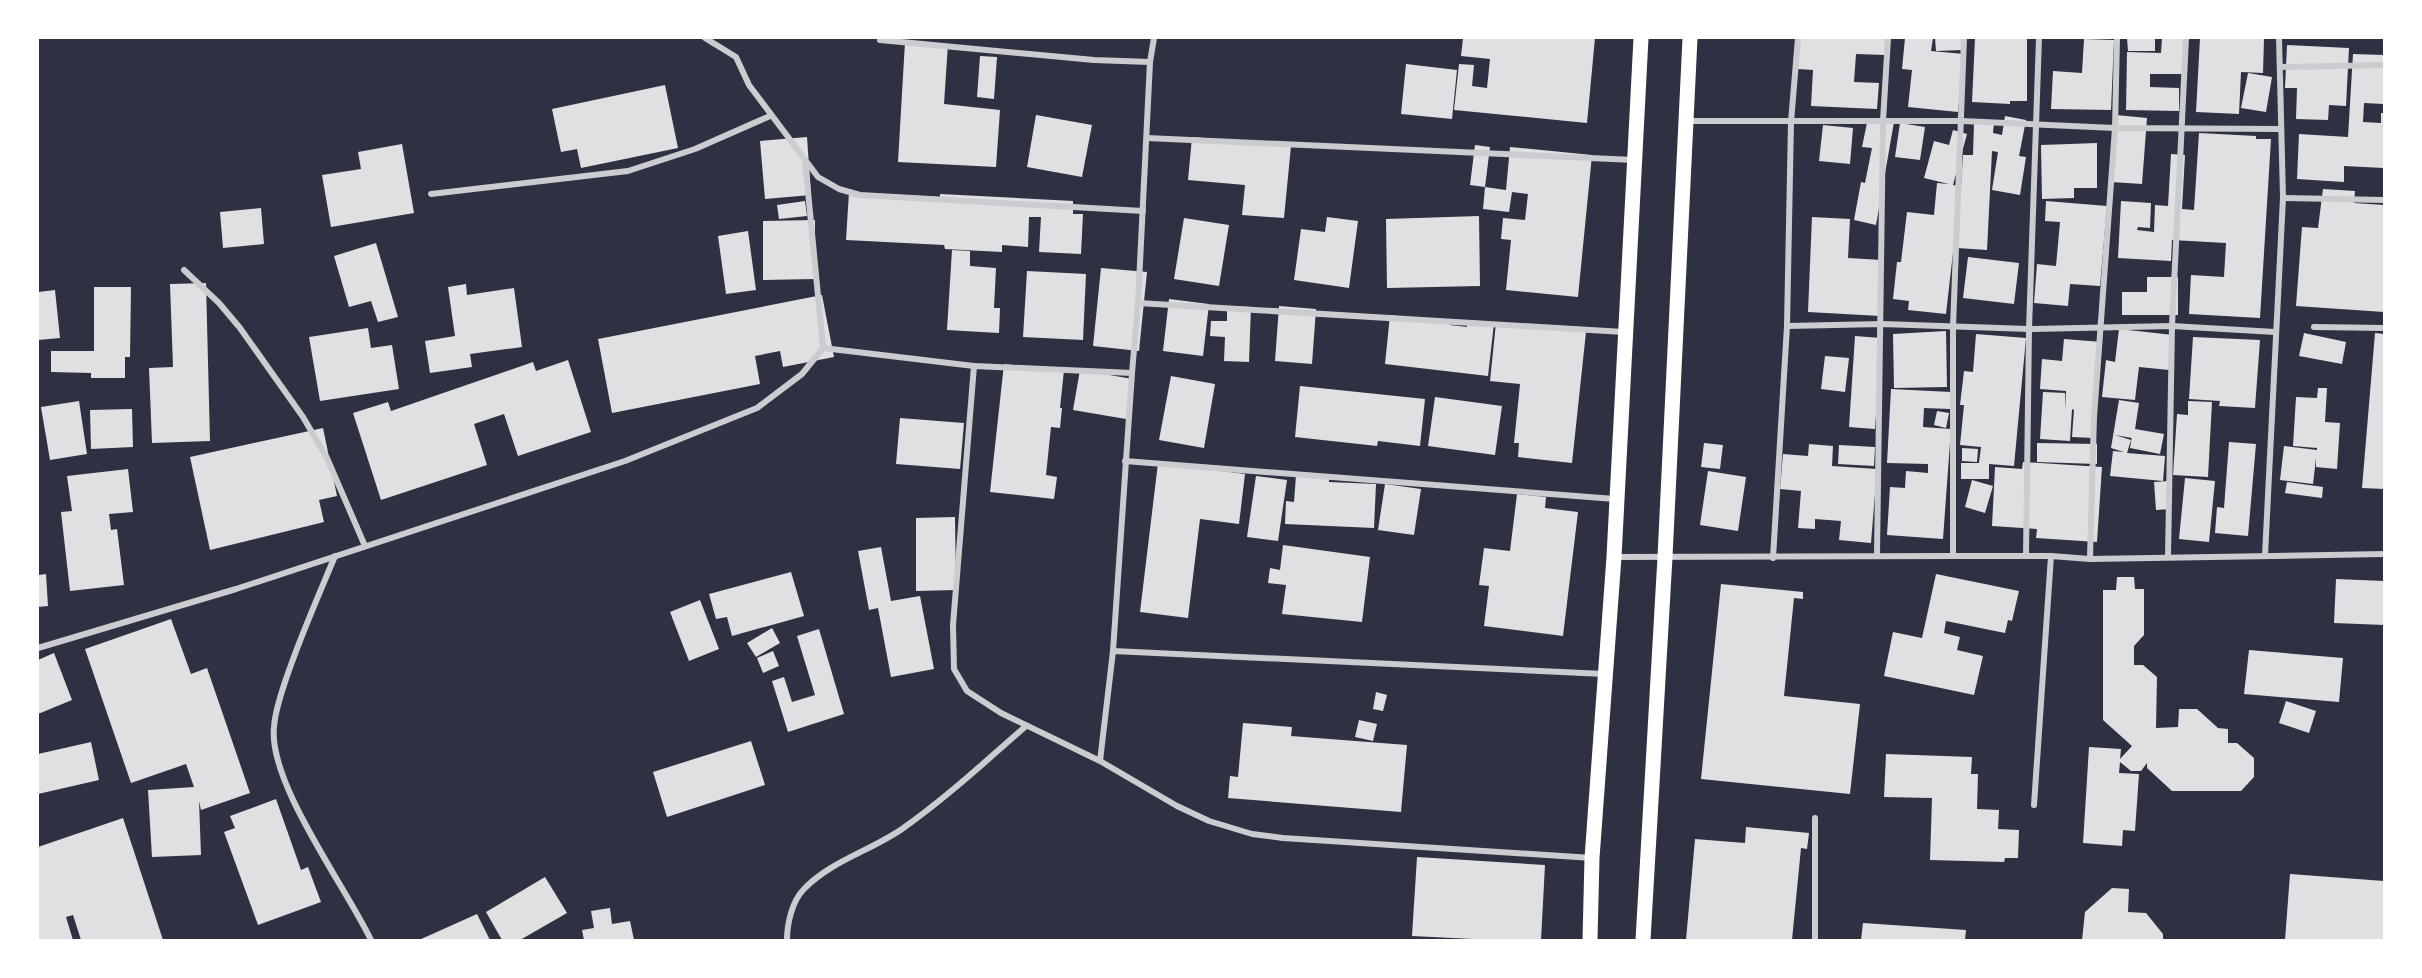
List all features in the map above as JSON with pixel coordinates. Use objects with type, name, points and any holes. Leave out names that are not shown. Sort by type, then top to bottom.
[{"type":"main road","points":[[1590,940],[1592,858],[1614,557],[1615,499],[1641,38]]},
{"type":"main road","points":[[1643,940],[1665,557],[1690,38]]},
{"type":"street","points":[[705,38],[736,57],[749,85],[770,116],[788,134],[818,177],[839,189],[860,195],[1143,212]]},
{"type":"street","points":[[1100,761],[1113,651],[1138,303],[1150,62],[1154,38]]},
{"type":"street","points":[[1773,558],[1787,326],[1791,122],[1798,38]]},
{"type":"street","points":[[1877,555],[1882,324],[1883,121],[1888,38]]},
{"type":"street","points":[[1953,555],[1953,327],[1964,38]]},
{"type":"street","points":[[2026,556],[2029,329],[2038,124],[2039,38]]},
{"type":"street","points":[[2090,559],[2094,417],[2115,128],[2117,38]]},
{"type":"street","points":[[2168,557],[2172,326],[2186,38]]},
{"type":"street","points":[[2265,555],[2283,198],[2279,38]]},
{"type":"street","points":[[880,40],[1094,60],[1150,62]]},
{"type":"street","points":[[2281,67],[2385,64]]},
{"type":"street","points":[[431,194],[628,171],[695,149],[770,116]]},
{"type":"street","points":[[1685,121],[1962,121],[2115,128],[2280,129]]},
{"type":"street","points":[[1147,138],[1635,160]]},
{"type":"street","points":[[38,648],[236,589],[625,461],[757,408],[802,374],[823,348],[805,160]]},
{"type":"street","points":[[2283,198],[2385,200]]},
{"type":"street","points":[[184,270],[219,303],[240,328],[303,417],[327,458],[365,546]]},
{"type":"street","points":[[1138,303],[1624,332]]},
{"type":"street","points":[[1787,326],[1882,324],[2029,329],[2172,326],[2275,332]]},
{"type":"street","points":[[2314,327],[2385,328]]},
{"type":"street","points":[[823,348],[974,366],[1132,373]]},
{"type":"street","points":[[974,366],[953,625],[954,669],[967,690],[977,699],[1026,726],[1100,761],[1177,806],[1209,821],[1252,834],[1293,839],[1592,858]]},
{"type":"street","points":[[1125,461],[1615,499]]},
{"type":"street","points":[[1614,557],[1773,558],[1953,555],[2051,556],[2090,559],[2385,554]]},
{"type":"street","points":[[335,556],[293,658],[280,698],[273,728],[276,761],[296,805],[371,940]]},
{"type":"street","points":[[2034,805],[2051,556]]},
{"type":"street","points":[[1113,651],[1606,674]]},
{"type":"street","points":[[787,940],[792,912],[798,896],[819,875],[901,830],[962,782],[1026,726]]},
{"type":"street","points":[[1815,818],[1815,940]]},
{"type":"building","points":[[1463,38],[1595,38],[1587,123],[1454,110],[1459,64],[1474,65],[1472,86],[1487,88],[1490,59],[1461,56]]},
{"type":"building","points":[[1799,38],[1886,38],[1885,55],[1856,54],[1854,82],[1879,83],[1877,109],[1811,106],[1813,70],[1798,69]]},
{"type":"building","points":[[1905,38],[1933,38],[1931,51],[1964,54],[1958,112],[1908,107],[1912,70],[1902,69]]},
{"type":"building","points":[[1935,38],[1962,38],[1962,50],[1936,51]]},
{"type":"building","points":[[1975,38],[2027,38],[2027,101],[2010,101],[2010,104],[1972,102]]},
{"type":"building","points":[[2127,38],[2155,38],[2155,51],[2128,51]]},
{"type":"building","points":[[2162,38],[2184,38],[2183,74],[2150,74],[2150,87],[2179,88],[2179,111],[2126,110],[2127,52],[2161,53]]},
{"type":"building","points":[[2200,38],[2264,38],[2263,73],[2241,72],[2239,114],[2196,112]]},
{"type":"building","points":[[2084,39],[2114,40],[2111,110],[2051,109],[2053,71],[2082,73]]},
{"type":"building","points":[[905,42],[948,44],[944,104],[1000,110],[996,167],[898,162]]},
{"type":"building","points":[[2287,45],[2349,48],[2346,106],[2329,105],[2328,120],[2296,119],[2297,88],[2285,88]]},
{"type":"building","points":[[2353,54],[2384,55],[2384,104],[2364,103],[2363,122],[2381,123],[2381,113],[2384,113],[2384,168],[2344,166],[2344,182],[2297,179],[2299,134],[2348,137]]},
{"type":"building","points":[[980,56],[997,57],[994,99],[977,97]]},
{"type":"building","points":[[1406,64],[1457,70],[1452,119],[1401,114]]},
{"type":"building","points":[[2248,73],[2272,77],[2266,112],[2241,108]]},
{"type":"building","points":[[665,85],[678,148],[581,168],[577,149],[561,152],[552,109]]},
{"type":"building","points":[[1036,115],[1092,125],[1082,177],[1027,167]]},
{"type":"building","points":[[2116,115],[2147,118],[2142,184],[2111,182]]},
{"type":"building","points":[[2005,116],[2026,120],[2019,156],[2026,157],[2020,195],[1992,190],[1998,152],[1992,151],[1987,250],[1957,248],[1959,200],[1946,314],[1908,310],[1909,301],[1893,299],[1897,262],[1901,262],[1907,212],[1934,215],[1937,183],[1949,184],[1924,178],[1934,141],[1949,145],[1953,130],[1967,134],[1953,185],[1961,186],[1963,155],[1973,155],[1974,122],[1994,123],[1993,133],[2002,135]]},
{"type":"building","points":[[1868,118],[1894,122],[1876,225],[1854,220],[1861,182],[1865,183],[1872,148],[1862,147]]},
{"type":"building","points":[[1900,123],[1925,127],[1920,160],[1895,157]]},
{"type":"building","points":[[1823,125],[1853,128],[1850,164],[1819,161]]},
{"type":"building","points":[[2199,133],[2271,139],[2260,318],[2189,314],[2191,275],[2224,277],[2226,243],[2172,240],[2171,261],[2118,258],[2121,201],[2151,203],[2150,228],[2138,227],[2137,230],[2154,232],[2155,205],[2168,206],[2171,154],[2185,155],[2182,209],[2194,210]]},
{"type":"building","points":[[807,137],[811,195],[765,199],[760,141]]},
{"type":"building","points":[[1192,137],[1291,146],[1284,218],[1242,215],[1245,185],[1188,180]]},
{"type":"building","points":[[2097,143],[2097,188],[2074,188],[2074,198],[2042,199],[2041,145]]},
{"type":"building","points":[[402,144],[414,213],[331,227],[322,175],[361,169],[358,152]]},
{"type":"building","points":[[1475,145],[1490,147],[1485,187],[1470,185]]},
{"type":"building","points":[[1510,147],[1592,155],[1578,297],[1506,290],[1511,240],[1501,239],[1503,218],[1525,220],[1528,194],[1512,192],[1509,212],[1483,209],[1485,187],[1506,190]]},
{"type":"building","points":[[2323,189],[2355,191],[2354,203],[2384,205],[2384,312],[2296,306],[2302,227],[2318,228]]},
{"type":"building","points":[[849,192],[1073,201],[1073,214],[1083,214],[1081,254],[1039,252],[1041,217],[1029,217],[1028,247],[1002,245],[1002,252],[945,249],[944,245],[846,240]]},
{"type":"building","points":[[805,201],[807,216],[779,219],[777,205]]},
{"type":"building","points":[[2046,201],[2107,206],[2100,286],[2070,284],[2068,306],[2034,303],[2037,264],[2056,266],[2060,222],[2045,221]]},
{"type":"building","points":[[261,208],[264,244],[223,248],[220,212]]},
{"type":"building","points":[[1479,216],[1480,286],[1387,288],[1386,219]]},
{"type":"building","points":[[1327,217],[1358,221],[1349,288],[1294,280],[1301,229],[1325,232]]},
{"type":"building","points":[[1812,217],[1850,219],[1848,258],[1882,260],[1880,316],[1808,312]]},
{"type":"building","points":[[1184,218],[1229,225],[1219,286],[1174,279]]},
{"type":"building","points":[[815,220],[815,279],[763,280],[763,221]]},
{"type":"building","points":[[748,231],[756,290],[726,294],[718,236]]},
{"type":"building","points":[[376,243],[398,317],[378,322],[371,301],[349,307],[334,256]]},
{"type":"building","points":[[952,250],[970,251],[970,266],[996,268],[994,308],[1000,308],[999,333],[947,330]]},
{"type":"building","points":[[1968,257],[2019,263],[2014,304],[1963,298]]},
{"type":"building","points":[[1101,268],[1147,272],[1139,351],[1093,346]]},
{"type":"building","points":[[1027,271],[1086,274],[1083,340],[1023,337]]},
{"type":"building","points":[[2147,277],[2178,277],[2178,315],[2122,315],[2122,292],[2147,292]]},
{"type":"building","points":[[206,283],[210,441],[152,443],[149,368],[173,367],[170,284]]},
{"type":"building","points":[[466,284],[467,295],[514,288],[522,347],[470,354],[472,367],[430,373],[425,341],[455,336],[448,287]]},
{"type":"building","points":[[94,287],[131,287],[130,357],[125,357],[125,378],[91,378],[91,373],[51,372],[51,351],[94,351]]},
{"type":"building","points":[[55,290],[60,338],[38,340],[38,292]]},
{"type":"building","points":[[822,295],[834,357],[783,367],[780,351],[755,356],[760,384],[612,413],[598,339]]},
{"type":"building","points":[[1169,299],[1209,304],[1203,356],[1163,351]]},
{"type":"building","points":[[1227,306],[1251,307],[1249,362],[1224,361],[1225,337],[1210,336],[1211,321],[1227,321]]},
{"type":"building","points":[[1279,306],[1316,309],[1312,364],[1275,361]]},
{"type":"building","points":[[1390,315],[1451,322],[1450,325],[1467,327],[1467,320],[1494,323],[1488,376],[1385,364]]},
{"type":"building","points":[[1496,323],[1586,332],[1572,463],[1518,457],[1519,443],[1514,443],[1520,384],[1490,381]]},
{"type":"building","points":[[368,328],[371,348],[392,345],[399,389],[320,401],[309,337]]},
{"type":"building","points":[[2119,329],[2173,335],[2169,370],[2139,367],[2135,400],[2102,397],[2106,360],[2115,362]]},
{"type":"building","points":[[1946,331],[1947,387],[1894,388],[1893,334]]},
{"type":"building","points":[[2304,333],[2346,342],[2342,364],[2299,356]]},
{"type":"building","points":[[2375,333],[2384,334],[2384,489],[2362,488]]},
{"type":"building","points":[[1976,334],[2026,338],[2014,466],[1989,464],[1989,479],[1961,479],[1961,463],[1979,463],[1981,447],[1960,445],[1964,405],[1960,405],[1964,371],[1973,372]]},
{"type":"building","points":[[1855,336],[1881,338],[1875,429],[1849,427]]},
{"type":"building","points":[[2193,337],[2260,340],[2255,408],[2219,406],[2220,401],[2189,399]]},
{"type":"building","points":[[2064,339],[2102,342],[2094,438],[2072,437],[2074,410],[2072,409],[2070,441],[2040,439],[2043,392],[2065,393],[2065,410],[2066,391],[2040,389],[2042,359],[2062,361]]},
{"type":"building","points":[[1825,356],[1849,358],[1845,392],[1821,389]]},
{"type":"building","points":[[568,360],[591,432],[518,456],[504,414],[474,424],[487,465],[381,500],[353,413],[388,402],[391,411],[533,362],[536,371]]},
{"type":"building","points":[[1004,364],[1064,370],[1060,428],[1051,427],[1046,475],[1057,477],[1054,499],[990,492]]},
{"type":"building","points":[[1080,370],[1133,379],[1126,419],[1073,410]]},
{"type":"building","points":[[1171,376],[1215,384],[1204,448],[1159,440]]},
{"type":"building","points":[[1300,386],[1425,399],[1420,446],[1378,441],[1377,446],[1295,437]]},
{"type":"building","points":[[2318,388],[2327,388],[2325,422],[2340,423],[2337,469],[2316,467],[2316,458],[2313,484],[2280,480],[2284,446],[2317,450],[2317,448],[2293,446],[2296,397],[2317,398]]},
{"type":"building","points":[[1891,389],[1951,392],[1950,409],[1924,408],[1923,427],[1951,429],[1943,539],[1887,535],[1890,487],[1905,488],[1906,471],[1928,473],[1928,464],[1887,463]]},
{"type":"building","points":[[1435,397],[1502,406],[1495,455],[1428,446]]},
{"type":"building","points":[[2119,400],[2139,403],[2135,429],[2164,434],[2160,454],[2130,448],[2132,438],[2115,435],[2131,440],[2127,453],[2165,456],[2163,481],[2110,476],[2113,451],[2124,452],[2111,448]]},
{"type":"building","points":[[79,401],[87,454],[50,460],[41,407]]},
{"type":"building","points":[[2188,401],[2212,402],[2208,477],[2173,475],[2177,414],[2188,415]]},
{"type":"building","points":[[132,409],[133,447],[91,449],[90,410]]},
{"type":"building","points":[[1937,411],[1949,413],[1946,428],[1934,425]]},
{"type":"building","points":[[900,418],[964,423],[960,469],[896,464]]},
{"type":"building","points":[[323,428],[337,496],[319,500],[324,522],[210,550],[190,457]]},
{"type":"building","points":[[2229,442],[2256,444],[2248,536],[2215,533],[2217,507],[2224,508]]},
{"type":"building","points":[[1704,443],[1723,445],[1720,469],[1701,467]]},
{"type":"building","points":[[2037,443],[2097,444],[2097,464],[2037,462]]},
{"type":"building","points":[[1809,444],[1833,446],[1832,466],[1877,469],[1871,543],[1839,540],[1841,521],[1815,519],[1815,529],[1798,528],[1801,491],[1780,489],[1783,454],[1808,456]]},
{"type":"building","points":[[1839,445],[1875,447],[1874,466],[1838,464]]},
{"type":"building","points":[[1962,448],[1978,449],[1977,462],[1962,461]]},
{"type":"building","points":[[2023,462],[2102,467],[2097,542],[2036,538],[2037,529],[1992,526],[1995,467],[2022,469]]},
{"type":"building","points":[[1158,463],[1245,474],[1239,524],[1200,519],[1188,618],[1140,612]]},
{"type":"building","points":[[128,469],[133,512],[109,514],[111,530],[117,529],[124,585],[70,591],[61,512],[72,511],[67,476]]},
{"type":"building","points":[[1708,471],[1746,477],[1738,531],[1700,525]]},
{"type":"building","points":[[1296,475],[1329,476],[1329,482],[1376,484],[1374,528],[1285,524],[1286,501],[1294,502]]},
{"type":"building","points":[[1256,476],[1287,480],[1278,541],[1247,537]]},
{"type":"building","points":[[2185,478],[2215,481],[2209,542],[2179,539]]},
{"type":"building","points":[[1972,480],[1993,486],[1985,513],[1965,507]]},
{"type":"building","points":[[2169,481],[2170,509],[2156,510],[2154,482]]},
{"type":"building","points":[[2287,482],[2323,487],[2322,498],[2285,493]]},
{"type":"building","points":[[1385,484],[1421,489],[1414,535],[1378,530]]},
{"type":"building","points":[[1517,494],[1546,497],[1545,508],[1578,512],[1563,636],[1484,626],[1489,586],[1479,585],[1484,548],[1510,551]]},
{"type":"building","points":[[955,517],[956,590],[916,591],[916,518]]},
{"type":"building","points":[[1283,545],[1370,557],[1362,622],[1282,614],[1286,585],[1268,583],[1270,568],[1280,570]]},
{"type":"building","points":[[881,547],[891,601],[920,596],[934,669],[891,677],[878,608],[869,610],[858,551]]},
{"type":"building","points":[[791,572],[804,616],[732,636],[727,617],[716,619],[709,594]]},
{"type":"building","points":[[46,574],[48,606],[38,607],[38,575]]},
{"type":"building","points":[[1936,574],[2019,591],[2012,621],[2008,620],[2005,633],[1946,621],[1944,633],[1960,637],[1957,650],[1983,656],[1974,695],[1884,676],[1893,632],[1922,638]]},
{"type":"building","points":[[2117,577],[2134,577],[2135,589],[2144,589],[2144,635],[2134,646],[2134,665],[2143,665],[2157,677],[2156,728],[2178,727],[2179,709],[2197,709],[2218,728],[2228,729],[2228,743],[2237,743],[2254,758],[2254,777],[2241,791],[2172,791],[2147,768],[2147,763],[2141,771],[2131,771],[2120,762],[2119,773],[2139,774],[2135,831],[2123,830],[2122,846],[2083,843],[2089,747],[2121,749],[2120,759],[2132,746],[2103,720],[2103,590],[2116,590]]},
{"type":"building","points":[[2336,579],[2384,581],[2384,625],[2334,623]]},
{"type":"building","points":[[1721,584],[1803,592],[1803,599],[1794,598],[1784,696],[1860,704],[1850,794],[1701,779]]},
{"type":"building","points":[[700,600],[719,649],[689,661],[670,612]]},
{"type":"building","points":[[171,619],[191,674],[207,668],[250,793],[201,810],[199,801],[201,855],[152,857],[148,790],[194,787],[186,764],[131,783],[85,649]]},
{"type":"building","points":[[772,628],[780,643],[756,657],[747,643]]},
{"type":"building","points":[[819,629],[844,714],[788,732],[772,681],[784,677],[792,702],[815,695],[797,636]]},
{"type":"building","points":[[2249,650],[2343,658],[2339,702],[2244,694]]},
{"type":"building","points":[[773,651],[779,666],[763,673],[757,658]]},
{"type":"building","points":[[54,653],[72,700],[38,714],[38,660]]},
{"type":"building","points":[[1376,692],[1387,695],[1383,711],[1373,709]]},
{"type":"building","points":[[2286,701],[2316,711],[2309,733],[2279,723]]},
{"type":"building","points":[[1359,720],[1377,724],[1373,741],[1355,737]]},
{"type":"building","points":[[1243,723],[1292,727],[1291,736],[1407,745],[1401,812],[1228,798],[1230,776],[1238,777]]},
{"type":"building","points":[[751,741],[765,785],[667,817],[653,772]]},
{"type":"building","points":[[91,742],[99,780],[38,794],[38,754]]},
{"type":"building","points":[[1886,754],[1972,757],[1971,774],[1978,774],[1977,809],[1999,810],[1998,829],[2019,830],[2018,858],[2005,858],[2004,862],[1930,860],[1932,798],[1884,797]]},
{"type":"building","points":[[276,799],[301,870],[308,867],[321,902],[258,925],[224,832],[235,828],[230,816]]},
{"type":"building","points":[[123,818],[163,940],[81,940],[73,915],[66,917],[73,940],[38,940],[38,847]]},
{"type":"building","points":[[1746,827],[1809,833],[1807,849],[1801,848],[1792,940],[1686,940],[1695,839],[1745,843]]},
{"type":"building","points":[[1417,857],[1545,865],[1541,940],[1412,936]]},
{"type":"building","points":[[2290,874],[2384,881],[2384,940],[2285,940]]},
{"type":"building","points":[[545,877],[567,913],[520,940],[502,940],[486,912]]},
{"type":"building","points":[[2112,888],[2129,889],[2128,912],[2146,913],[2163,934],[2163,940],[2082,940],[2085,912]]},
{"type":"building","points":[[610,908],[612,924],[630,921],[634,940],[584,940],[582,930],[594,928],[591,911]]},
{"type":"building","points":[[477,914],[490,940],[419,940]]},
{"type":"building","points":[[1863,923],[1966,930],[1965,940],[1861,940]]}]
